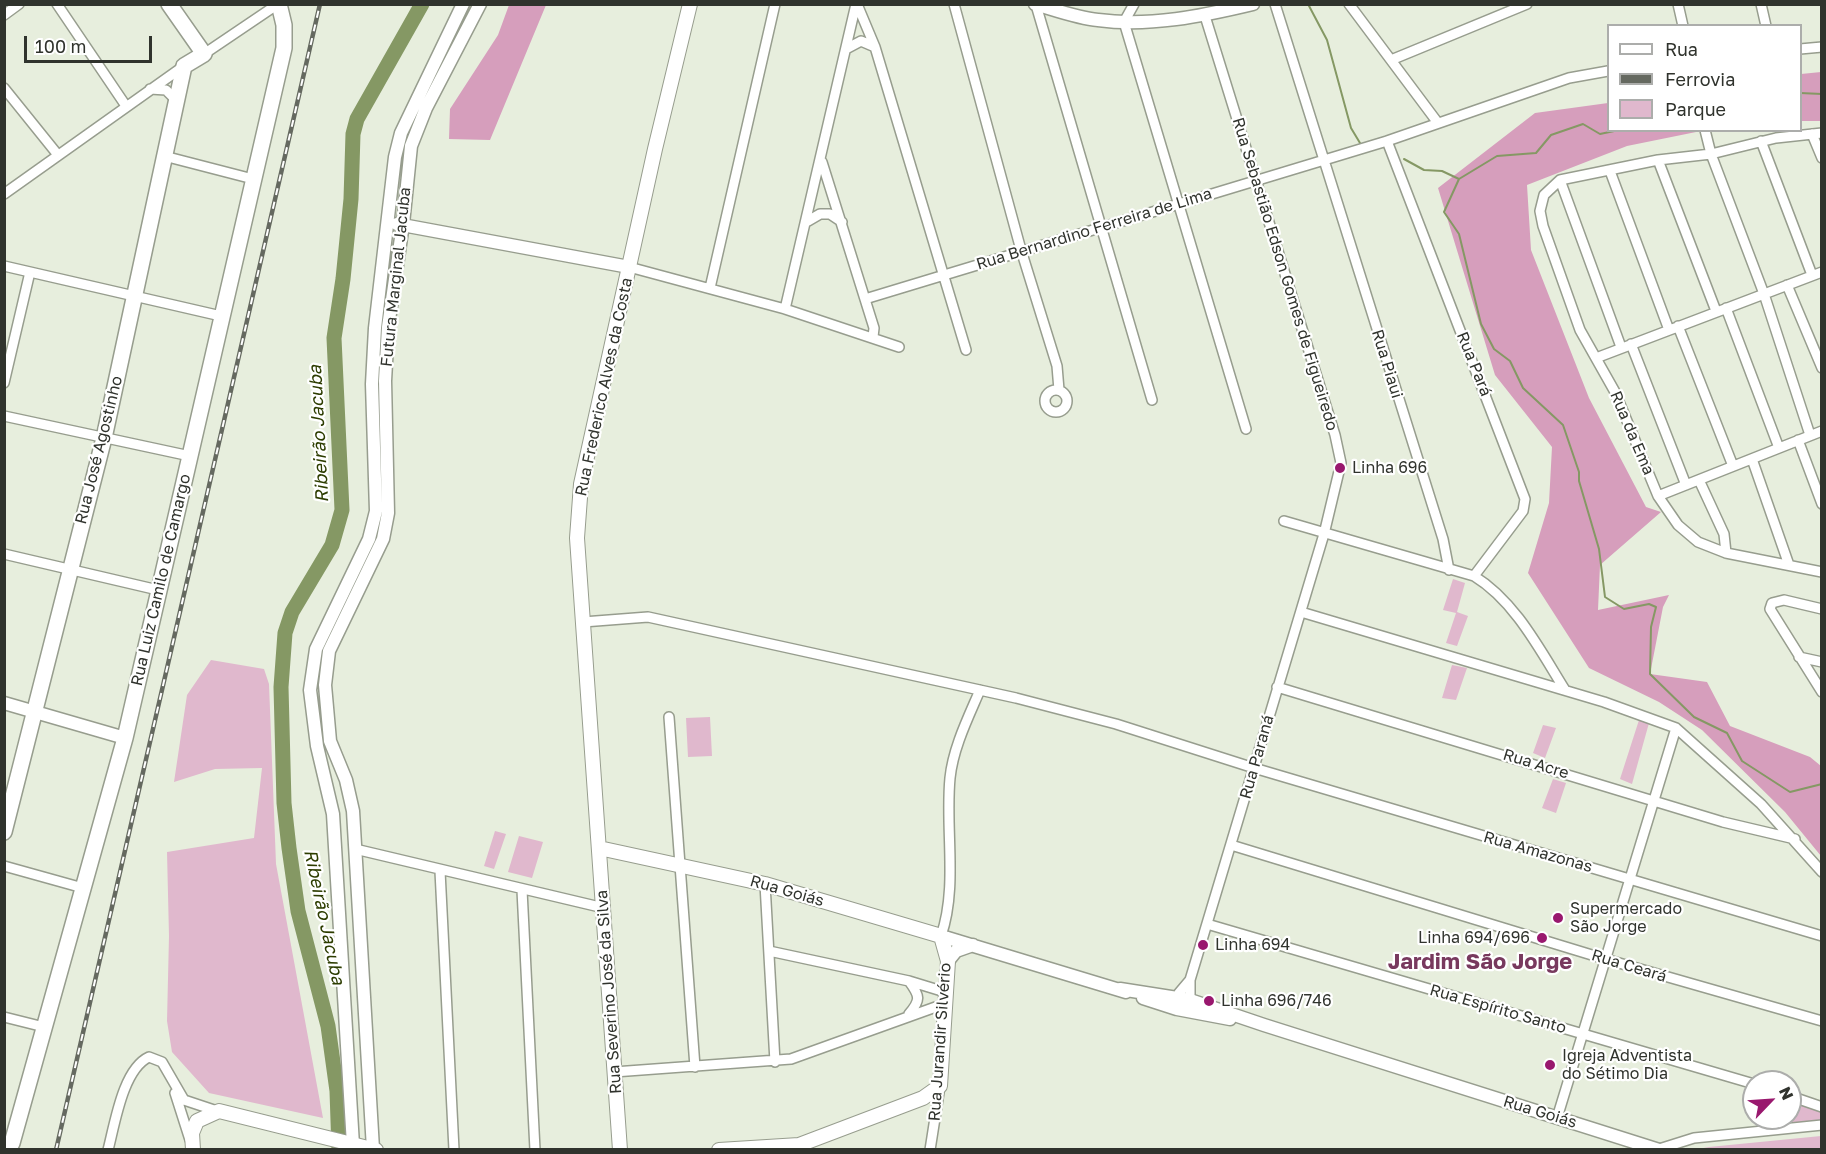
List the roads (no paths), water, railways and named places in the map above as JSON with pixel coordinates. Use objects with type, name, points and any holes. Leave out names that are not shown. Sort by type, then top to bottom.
[{"type":"main road","points":[[169,4],[204,54],[184,66]]},
{"type":"main road","name":"Rua Luiz Camilo de Camargo","points":[[11,1147],[125,738],[284,48],[284,25],[279,4]]},
{"type":"main road","name":"Rua Frederico Alves da Costa","points":[[599,848],[577,538],[581,484],[690,4]]},
{"type":"main road","name":"Rua José Agostinho","points":[[4,832],[104,438],[184,66]]},
{"type":"main road","name":"Rua Goiás","points":[[599,848],[765,884],[941,936]]},
{"type":"main road","name":"Rua Severino José da Silva","points":[[599,848],[619,1143],[609,1149]]},
{"type":"main road","name":"Rua Jurandir Silvério","points":[[939,1086],[948,961],[941,936]]},
{"type":"main road","points":[[719,1149],[799,1145],[923,1098],[939,1086]]},
{"type":"main road","points":[[192,1147],[193,1128],[197,1121],[219,1111],[374,1149]]},
{"type":"street","points":[[4,15],[19,4]]},
{"type":"street","points":[[57,4],[126,106]]},
{"type":"street","points":[[204,54],[279,4]]},
{"type":"street","points":[[284,25],[290,4]]},
{"type":"street","name":"Futura Marginal Jacuba","points":[[349,1144],[333,814],[317,746],[310,690],[316,649],[369,539],[376,511],[372,384],[395,157],[401,134],[463,4]]},
{"type":"street","name":"Futura Marginal Jacuba","points":[[374,1149],[354,836],[346,780],[330,741],[325,685],[329,651],[383,539],[388,513],[385,381],[388,327],[403,224],[411,146],[419,123],[480,4]]},
{"type":"street","points":[[710,288],[775,4]]},
{"type":"street","points":[[785,309],[808,221],[857,4]]},
{"type":"street","points":[[857,4],[875,47],[966,350]]},
{"type":"street","points":[[954,4],[1021,250],[1057,366],[1059,390]]},
{"type":"street","points":[[1134,4],[1124,22],[1246,429]]},
{"type":"street","points":[[1036,5],[1096,20],[1124,22],[1205,16],[1253,4]]},
{"type":"street","name":"Rua Piaui","points":[[1275,4],[1443,539],[1449,570]]},
{"type":"street","points":[[1349,4],[1438,123]]},
{"type":"street","points":[[1391,60],[1527,4]]},
{"type":"street","points":[[1678,4],[1683,24]]},
{"type":"street","points":[[1761,4],[1766,24]]},
{"type":"street","points":[[1036,5],[1152,400]]},
{"type":"street","name":"Rua Sebastião Edson Gomes de Figueiredo","points":[[1205,16],[1339,454],[1340,468],[1324,534]]},
{"type":"street","points":[[846,49],[861,41],[875,47]]},
{"type":"street","points":[[1802,49],[1821,47]]},
{"type":"street","points":[[4,194],[184,66]]},
{"type":"street","name":"Rua Bernardino Ferreira de Lima","points":[[865,299],[1387,141],[1569,78],[1607,71]]},
{"type":"street","points":[[4,88],[58,155]]},
{"type":"street","points":[[150,89],[166,90],[176,100]]},
{"type":"street","points":[[1706,132],[1711,154],[1764,294],[1810,435]]},
{"type":"street","points":[[1621,347],[1560,180],[1658,160],[1711,154],[1761,141],[1817,134],[1821,158]]},
{"type":"street","name":"Rua Pará","points":[[1387,141],[1525,499],[1523,511],[1474,576]]},
{"type":"street","points":[[1596,358],[1817,274],[1761,141]]},
{"type":"street","points":[[164,156],[253,179]]},
{"type":"street","points":[[821,160],[874,328],[873,337]]},
{"type":"street","points":[[1658,160],[1716,312]]},
{"type":"street","points":[[1610,171],[1733,466]]},
{"type":"street","name":"Rua da Ema","points":[[1560,180],[1544,195],[1540,211],[1543,226],[1580,330],[1615,392],[1658,496],[1687,536],[1726,553],[1821,572]]},
{"type":"street","points":[[808,221],[820,214],[830,214],[842,222]]},
{"type":"street","points":[[387,222],[629,267],[785,309],[899,347]]},
{"type":"street","points":[[4,266],[221,316]]},
{"type":"street","points":[[4,383],[30,272]]},
{"type":"street","points":[[1788,285],[1821,368]]},
{"type":"street","points":[[1726,308],[1779,448]]},
{"type":"street","points":[[1631,344],[1686,485]]},
{"type":"street","points":[[4,416],[190,456]]},
{"type":"street","points":[[1658,496],[1821,431]]},
{"type":"street","points":[[1798,440],[1821,504]]},
{"type":"street","points":[[1752,459],[1789,565]]},
{"type":"street","points":[[1699,480],[1724,534],[1726,553]]},
{"type":"street","points":[[1284,521],[1474,576],[1491,586],[1504,600],[1565,690]]},
{"type":"street","name":"Rua Paraná","points":[[1178,1005],[1190,980],[1324,534]]},
{"type":"street","points":[[4,554],[158,590]]},
{"type":"street","points":[[1821,609],[1784,600],[1772,603],[1770,609],[1821,692]]},
{"type":"street","points":[[1301,612],[1565,690],[1676,728],[1761,804],[1795,839],[1821,872]]},
{"type":"street","name":"Rua Amazonas","points":[[583,621],[648,618],[980,690],[1116,724],[1254,768],[1821,936]]},
{"type":"street","points":[[1799,657],[1821,662]]},
{"type":"street","name":"Rua Acre","points":[[1277,687],[1723,822],[1795,839]]},
{"type":"street","points":[[941,936],[947,901],[950,778],[962,731],[980,690]]},
{"type":"street","points":[[4,703],[125,738]]},
{"type":"street","points":[[669,717],[695,1067]]},
{"type":"street","points":[[1557,1118],[1676,728]]},
{"type":"street","points":[[334,836],[354,836]]},
{"type":"street","name":"Rua Ceará","points":[[1231,845],[1605,959],[1821,1021]]},
{"type":"street","points":[[355,849],[440,871],[604,908]]},
{"type":"street","points":[[336,863],[356,862]]},
{"type":"street","points":[[4,866],[83,888]]},
{"type":"street","points":[[440,871],[454,1149]]},
{"type":"street","points":[[765,884],[775,1062]]},
{"type":"street","points":[[522,890],[535,1149]]},
{"type":"street","name":"Rua Espírito Santo","points":[[1207,924],[1742,1080]]},
{"type":"street","name":"Rua Goiás","points":[[941,936],[1178,1005],[1264,1025]]},
{"type":"street","points":[[948,961],[956,951],[973,945]]},
{"type":"street","points":[[769,951],[909,981],[945,998]]},
{"type":"street","name":"Rua Paraná","points":[[1190,980],[1190,1000]]},
{"type":"street","points":[[907,1016],[919,1001],[919,996],[909,981]]},
{"type":"street","points":[[614,1072],[775,1062],[791,1059],[907,1016],[945,998]]},
{"type":"street","name":"Rua Goiás","points":[[1178,1005],[1190,1000],[1659,1149],[1694,1138],[1775,1130]]},
{"type":"street","points":[[4,1017],[45,1027]]},
{"type":"street","points":[[108,1149],[122,1098],[135,1068],[142,1060],[149,1057],[162,1062],[184,1100],[219,1111]]},
{"type":"street","points":[[170,1076],[192,1147]]},
{"type":"street","name":"Rua Jurandir Silvério","points":[[930,1149],[939,1086]]},
{"type":"street","points":[[1802,1100],[1821,1107]]},
{"type":"street","name":"Rua Goiás","points":[[1802,1127],[1821,1125]]},
{"type":"waterway","name":"Ribeirão Jacuba","points":[[339,1150],[337,1091],[328,1026],[298,911],[289,848],[284,803],[281,687],[285,633],[292,612],[332,545],[342,510],[334,338],[351,199],[353,134],[357,119],[422,4]]},
{"type":"waterway","points":[[1308,4],[1327,40],[1351,128],[1360,143]]},
{"type":"waterway","points":[[1802,93],[1822,94]]},
{"type":"waterway","points":[[1459,179],[1497,156],[1536,153],[1551,135],[1583,124],[1600,134],[1610,132]]},
{"type":"waterway","points":[[1404,159],[1424,170],[1442,171],[1459,179],[1444,212],[1459,234],[1481,324],[1494,349],[1510,361],[1523,388],[1563,425],[1579,472],[1579,481],[1599,549],[1605,597],[1624,609],[1649,604],[1656,607],[1651,627],[1650,674],[1694,717],[1727,733],[1742,761],[1790,792],[1822,784]]},
{"type":"railway","points":[[56,1150],[320,4]]},
{"type":"place","name":"Linha 696","points":[[1340,468]]},
{"type":"place","name":"Supermercado São Jorge","points":[[1558,918]]},
{"type":"place","name":"Linha 694/696","points":[[1542,938]]},
{"type":"place","name":"Linha 694","points":[[1203,945]]},
{"type":"place","name":"Linha 696/746","points":[[1209,1001]]},
{"type":"place","name":"Igreja Adventista do Sétimo Dia","points":[[1550,1065]]},
{"type":"district","name":"Jardim São Jorge","points":[[1480,962]]}]
